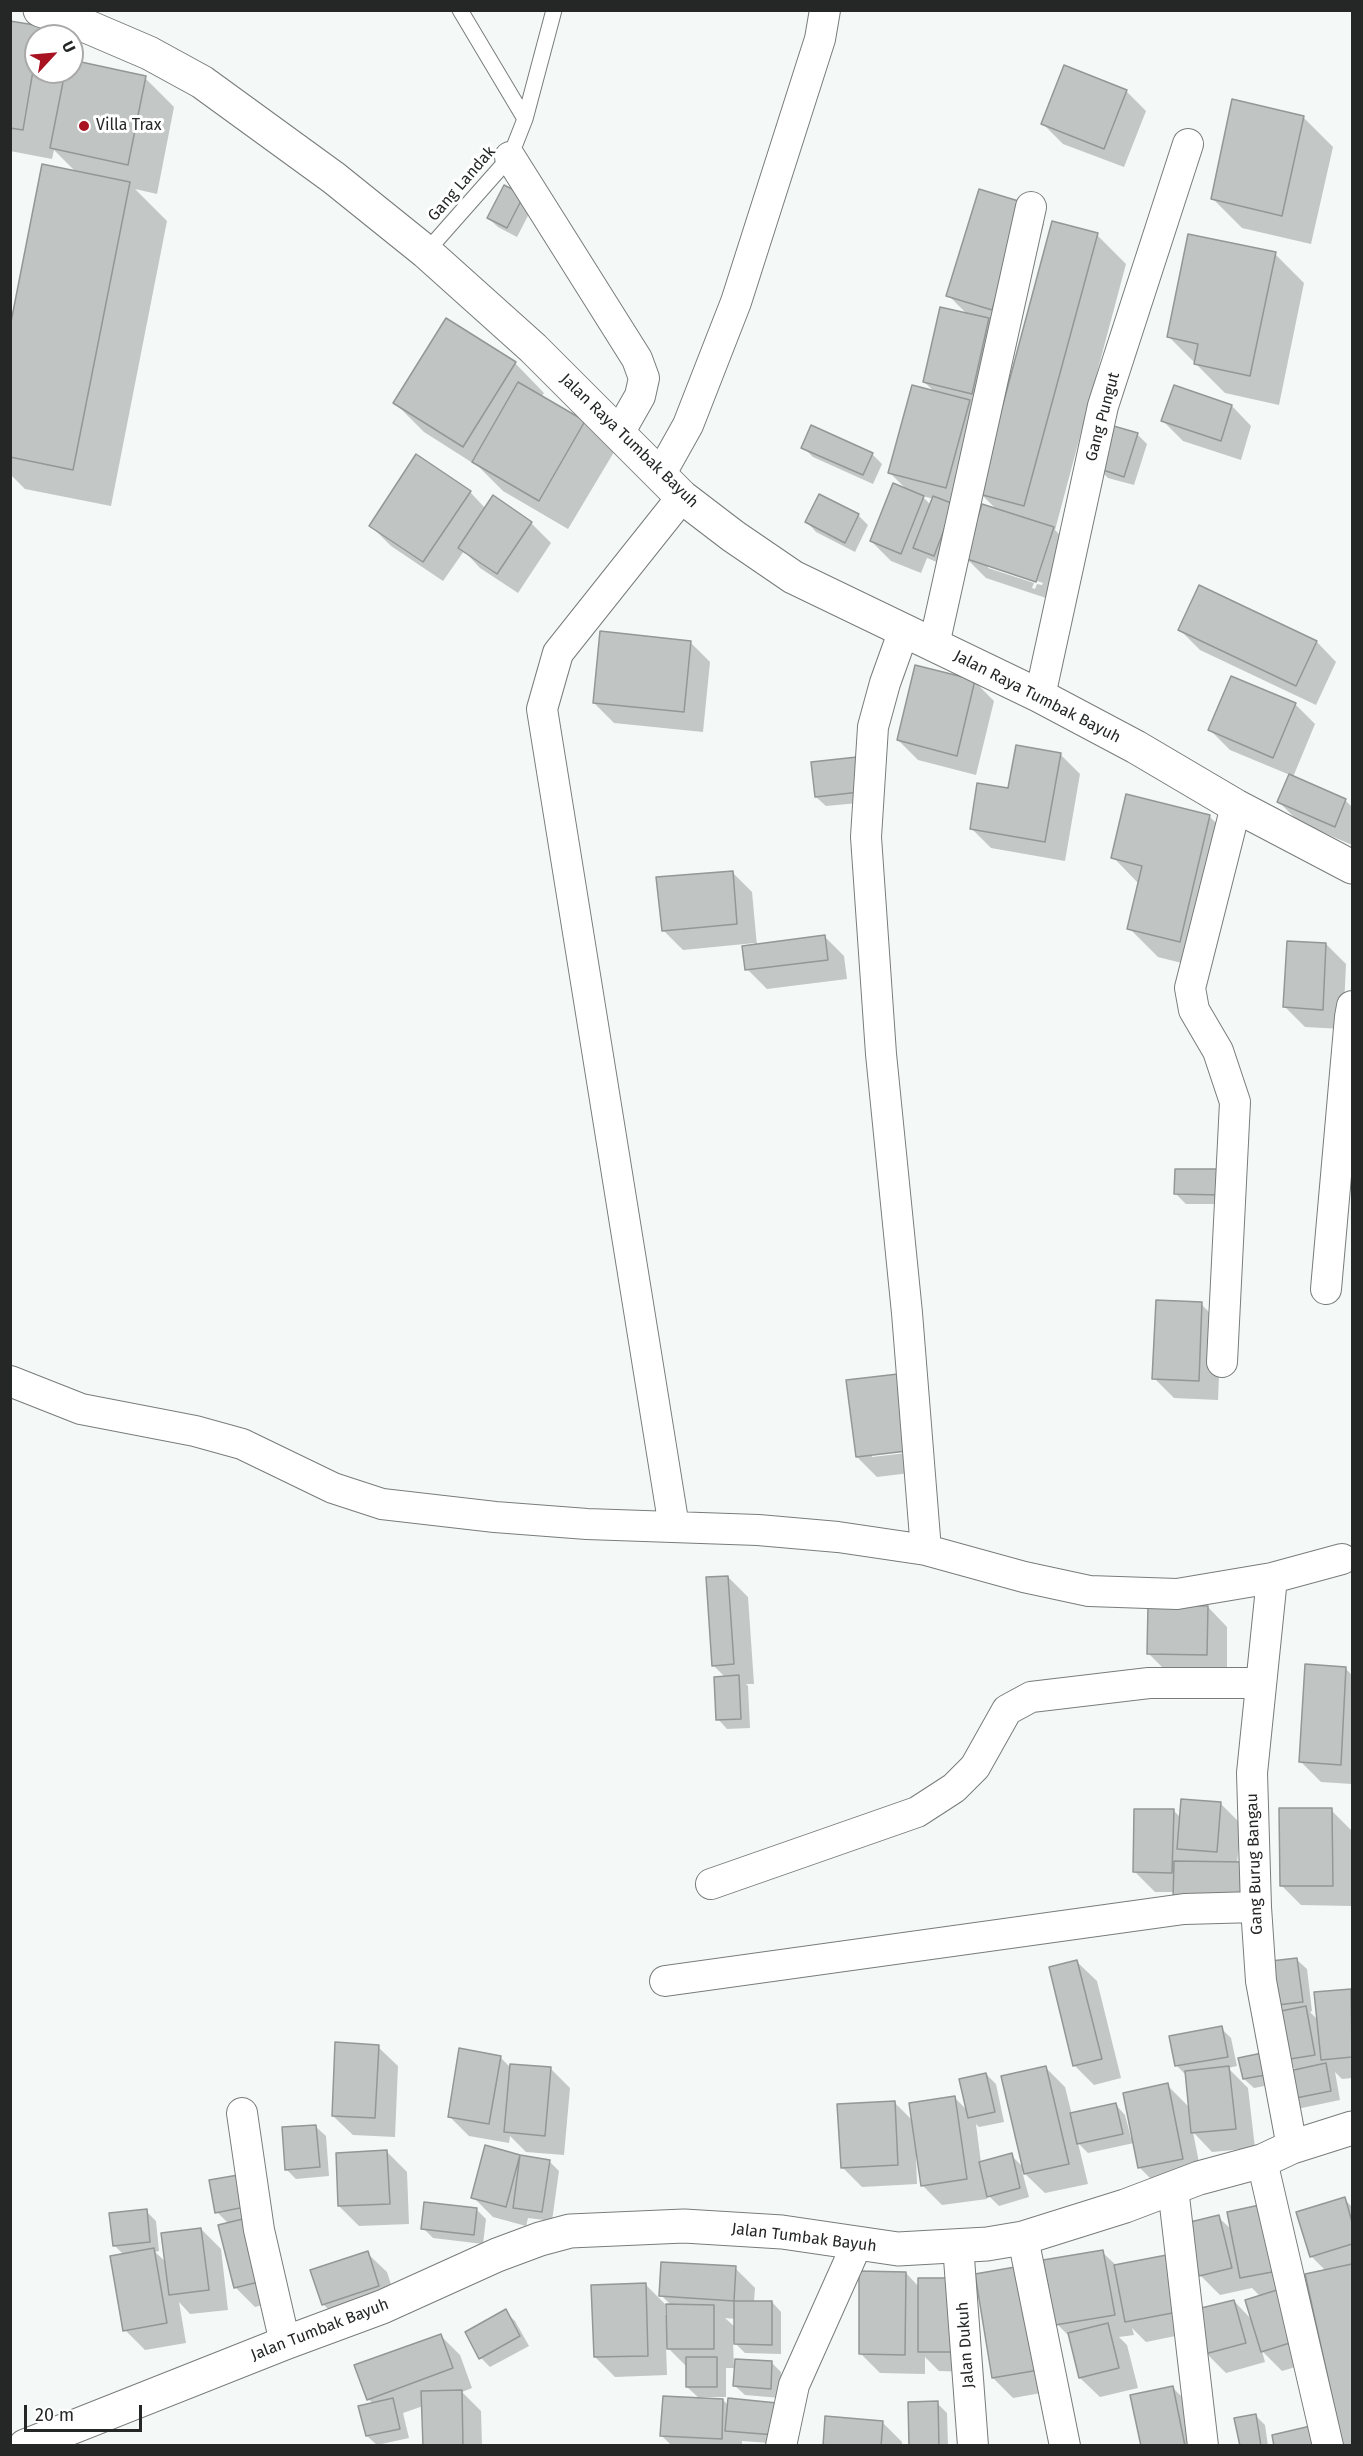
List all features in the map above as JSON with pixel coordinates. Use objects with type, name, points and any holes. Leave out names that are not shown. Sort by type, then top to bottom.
[{"type":"street","name":"Jalan Raya Tumbak Bayuh","points":[[40,10],[79,23],[149,53],[202,82],[334,178],[426,252],[533,348],[671,486],[732,536],[792,577],[1040,696],[1136,747],[1236,806],[1353,867]]},
{"type":"street","points":[[674,1527],[542,709],[558,653],[671,486],[688,425],[736,302],[820,39],[825,10]]},
{"type":"street","name":"Gang Pungut","points":[[1040,696],[1103,406],[1188,144]]},
{"type":"street","points":[[510,157],[636,359],[644,378],[640,396],[619,433]]},
{"type":"street","points":[[934,645],[1031,207]]},
{"type":"street","points":[[904,630],[873,726],[866,837],[881,1054],[908,1313],[926,1550]]},
{"type":"street","points":[[1222,1362],[1235,1101],[1218,1051],[1194,1010],[1190,988],[1236,806]]},
{"type":"street","points":[[1326,1289],[1350,1017],[1353,1006]]},
{"type":"street","points":[[10,1381],[81,1409],[195,1431],[242,1444],[333,1488],[382,1504],[495,1517],[838,1537],[926,1550],[1024,1577],[1089,1591],[1177,1594],[1272,1578],[1342,1559]]},
{"type":"street","name":"Gang Burug Bangau","points":[[1272,1578],[1252,1773],[1256,1907],[1261,1981],[1292,2147]]},
{"type":"street","points":[[711,1884],[917,1812],[954,1788],[975,1767],[1007,1710],[1031,1697],[1149,1683],[1260,1683]]},
{"type":"street","points":[[665,1981],[1184,1910],[1256,1907]]},
{"type":"street","points":[[242,2113],[259,2230],[285,2343]]},
{"type":"street","name":"Jalan Tumbak Bayuh","points":[[25,2445],[382,2307],[497,2254],[570,2231],[684,2226],[782,2232],[898,2249],[987,2244],[1023,2238],[1125,2206],[1199,2178],[1262,2161],[1292,2147],[1353,2128]]},
{"type":"street","points":[[1262,2161],[1328,2445]]},
{"type":"street","points":[[1173,2188],[1203,2445]]},
{"type":"street","points":[[1023,2238],[1065,2445]]},
{"type":"street","points":[[781,2445],[794,2385],[856,2244]]},
{"type":"street","name":"Jalan Dukuh","points":[[958,2245],[974,2445]]},
{"type":"lane","points":[[460,10],[525,119]]},
{"type":"lane","name":"Gang Landak","points":[[426,252],[510,157],[525,119],[554,10]]},
{"type":"building","points":[[10,21],[29,24],[24,24],[24,84],[31,84],[23,130],[10,128]]},
{"type":"building","points":[[84,63],[146,76],[128,165],[50,148],[63,84],[84,84]]},
{"type":"building","points":[[1064,65],[1127,90],[1104,149],[1041,124]]},
{"type":"building","points":[[1232,99],[1304,116],[1282,216],[1211,199]]},
{"type":"building","points":[[42,164],[130,182],[73,470],[10,457],[10,327]]},
{"type":"building","points":[[504,185],[524,195],[507,228],[487,218]]},
{"type":"building","points":[[979,189],[1025,203],[992,310],[946,296]]},
{"type":"building","points":[[1052,221],[1098,233],[1024,506],[979,494]]},
{"type":"building","points":[[1188,234],[1276,252],[1250,376],[1194,364],[1198,344],[1167,337]]},
{"type":"building","points":[[940,307],[989,318],[972,394],[923,382]]},
{"type":"building","points":[[446,318],[516,362],[463,447],[393,403]]},
{"type":"building","points":[[518,382],[585,421],[539,501],[472,462]]},
{"type":"building","points":[[912,385],[970,400],[946,488],[888,473]]},
{"type":"building","points":[[1174,385],[1232,405],[1221,441],[1161,421]]},
{"type":"building","points":[[811,425],[873,453],[863,475],[801,448]]},
{"type":"building","points":[[1110,425],[1138,433],[1124,477],[1097,468]]},
{"type":"building","points":[[416,454],[471,491],[423,562],[369,526]]},
{"type":"building","points":[[893,483],[924,496],[901,554],[870,541]]},
{"type":"building","points":[[819,494],[859,514],[845,543],[805,522]]},
{"type":"building","points":[[493,495],[532,522],[497,574],[458,548]]},
{"type":"building","points":[[933,496],[954,504],[934,556],[913,548]]},
{"type":"building","points":[[982,504],[1054,527],[1036,582],[964,558]]},
{"type":"building","points":[[1199,585],[1317,641],[1296,686],[1178,630]]},
{"type":"building","points":[[600,631],[691,641],[684,712],[593,703]]},
{"type":"building","points":[[915,665],[975,680],[957,756],[897,740]]},
{"type":"building","points":[[1231,676],[1296,703],[1273,758],[1208,730]]},
{"type":"building","points":[[1016,745],[1061,753],[1045,842],[970,829],[977,783],[1008,788]]},
{"type":"building","points":[[857,757],[860,792],[815,797],[811,762]]},
{"type":"building","points":[[1289,774],[1346,799],[1335,827],[1277,802]]},
{"type":"building","points":[[1126,794],[1210,815],[1180,942],[1127,929],[1142,866],[1111,858]]},
{"type":"building","points":[[733,871],[737,924],[662,931],[656,877]]},
{"type":"building","points":[[825,935],[828,960],[745,970],[742,946]]},
{"type":"building","points":[[1287,941],[1326,943],[1323,1010],[1283,1007]]},
{"type":"building","points":[[1175,1169],[1220,1169],[1220,1195],[1174,1194]]},
{"type":"building","points":[[1156,1300],[1202,1302],[1199,1381],[1152,1379]]},
{"type":"building","points":[[898,1374],[907,1451],[856,1457],[846,1380]]},
{"type":"building","points":[[728,1576],[734,1664],[712,1666],[706,1577]]},
{"type":"building","points":[[1148,1605],[1208,1606],[1207,1655],[1147,1654]]},
{"type":"building","points":[[1305,1664],[1346,1667],[1341,1765],[1299,1762]]},
{"type":"building","points":[[739,1675],[741,1719],[716,1720],[714,1677]]},
{"type":"building","points":[[1181,1799],[1221,1802],[1217,1852],[1177,1849]]},
{"type":"building","points":[[1279,1808],[1332,1808],[1333,1886],[1280,1886]]},
{"type":"building","points":[[1134,1809],[1174,1809],[1172,1873],[1133,1872]]},
{"type":"building","points":[[1174,1861],[1243,1862],[1243,1900],[1173,1899]]},
{"type":"building","points":[[1297,1958],[1303,2002],[1268,2006],[1262,1962]]},
{"type":"building","points":[[1077,1960],[1102,2059],[1073,2066],[1049,1967]]},
{"type":"building","points":[[1351,1989],[1352,2057],[1321,2060],[1314,1992]]},
{"type":"building","points":[[1306,2006],[1315,2055],[1284,2060],[1276,2012]]},
{"type":"building","points":[[1222,2026],[1228,2057],[1175,2066],[1169,2036]]},
{"type":"building","points":[[335,2042],[379,2045],[375,2118],[332,2116]]},
{"type":"building","points":[[459,2048],[501,2056],[489,2124],[448,2117]]},
{"type":"building","points":[[1262,2053],[1266,2075],[1243,2079],[1238,2058]]},
{"type":"building","points":[[1326,2063],[1331,2091],[1286,2100],[1280,2073]]},
{"type":"building","points":[[510,2064],[551,2067],[545,2136],[504,2132]]},
{"type":"building","points":[[1046,2066],[1069,2164],[1024,2174],[1001,2076]]},
{"type":"building","points":[[1229,2066],[1236,2129],[1191,2133],[1185,2071]]},
{"type":"building","points":[[986,2073],[995,2112],[968,2118],[959,2079]]},
{"type":"building","points":[[1168,2083],[1183,2159],[1138,2168],[1123,2093]]},
{"type":"building","points":[[955,2096],[967,2179],[921,2186],[909,2103]]},
{"type":"building","points":[[895,2101],[898,2165],[841,2168],[837,2104]]},
{"type":"building","points":[[1116,2103],[1123,2134],[1077,2144],[1070,2113]]},
{"type":"building","points":[[316,2125],[320,2167],[285,2170],[282,2127]]},
{"type":"building","points":[[485,2145],[520,2155],[506,2207],[471,2198]]},
{"type":"building","points":[[387,2150],[390,2204],[338,2206],[336,2153]]},
{"type":"building","points":[[1012,2153],[1020,2188],[987,2197],[979,2162]]},
{"type":"building","points":[[520,2155],[550,2160],[542,2212],[513,2208]]},
{"type":"building","points":[[244,2174],[250,2206],[215,2213],[209,2180]]},
{"type":"building","points":[[1345,2197],[1352,2222],[1352,2244],[1310,2257],[1296,2212]]},
{"type":"building","points":[[424,2202],[477,2208],[474,2235],[421,2229]]},
{"type":"building","points":[[1269,2203],[1283,2270],[1240,2278],[1227,2212]]},
{"type":"building","points":[[147,2209],[150,2242],[113,2246],[109,2213]]},
{"type":"building","points":[[1219,2215],[1232,2268],[1199,2276],[1186,2223]]},
{"type":"building","points":[[251,2217],[267,2280],[234,2288],[218,2225]]},
{"type":"building","points":[[201,2228],[209,2290],[169,2295],[161,2233]]},
{"type":"building","points":[[154,2248],[167,2323],[123,2331],[110,2256]]},
{"type":"building","points":[[1103,2250],[1115,2315],[1055,2325],[1043,2260]]},
{"type":"building","points":[[368,2251],[379,2286],[322,2305],[310,2270]]},
{"type":"building","points":[[1172,2254],[1183,2311],[1125,2322],[1114,2265]]},
{"type":"building","points":[[661,2262],[736,2266],[734,2301],[659,2296]]},
{"type":"building","points":[[1352,2264],[1352,2446],[1343,2446],[1305,2274]]},
{"type":"building","points":[[1021,2266],[1039,2370],[992,2378],[975,2274]]},
{"type":"building","points":[[859,2271],[906,2272],[905,2355],[859,2354]]},
{"type":"building","points":[[918,2278],[952,2278],[952,2352],[918,2352]]},
{"type":"building","points":[[646,2283],[648,2356],[594,2357],[591,2285]]},
{"type":"building","points":[[1277,2290],[1293,2342],[1261,2352],[1245,2300]]},
{"type":"building","points":[[1234,2300],[1246,2343],[1205,2354],[1193,2310]]},
{"type":"building","points":[[734,2301],[772,2301],[772,2345],[734,2344]]},
{"type":"building","points":[[666,2304],[714,2305],[714,2349],[667,2349]]},
{"type":"building","points":[[506,2309],[520,2336],[479,2359],[465,2332]]},
{"type":"building","points":[[1108,2323],[1119,2368],[1079,2378],[1068,2333]]},
{"type":"building","points":[[441,2334],[453,2368],[367,2400],[354,2365]]},
{"type":"building","points":[[686,2357],[717,2357],[717,2387],[686,2387]]},
{"type":"building","points":[[735,2359],[772,2361],[771,2389],[733,2386]]},
{"type":"building","points":[[1173,2386],[1185,2446],[1141,2446],[1130,2395]]},
{"type":"building","points":[[462,2390],[463,2446],[423,2446],[421,2391]]},
{"type":"building","points":[[663,2396],[723,2399],[722,2439],[660,2436]]},
{"type":"building","points":[[393,2398],[400,2429],[366,2436],[358,2406]]},
{"type":"building","points":[[728,2398],[777,2403],[775,2435],[725,2431]]},
{"type":"building","points":[[938,2401],[939,2446],[909,2446],[908,2402]]},
{"type":"building","points":[[1256,2414],[1261,2446],[1240,2446],[1234,2418]]},
{"type":"building","points":[[825,2416],[883,2421],[881,2446],[823,2446]]},
{"type":"building","points":[[1319,2424],[1323,2446],[1274,2446],[1272,2435]]},
{"type":"place","name":"Villa Trax","points":[[84,126]]}]
